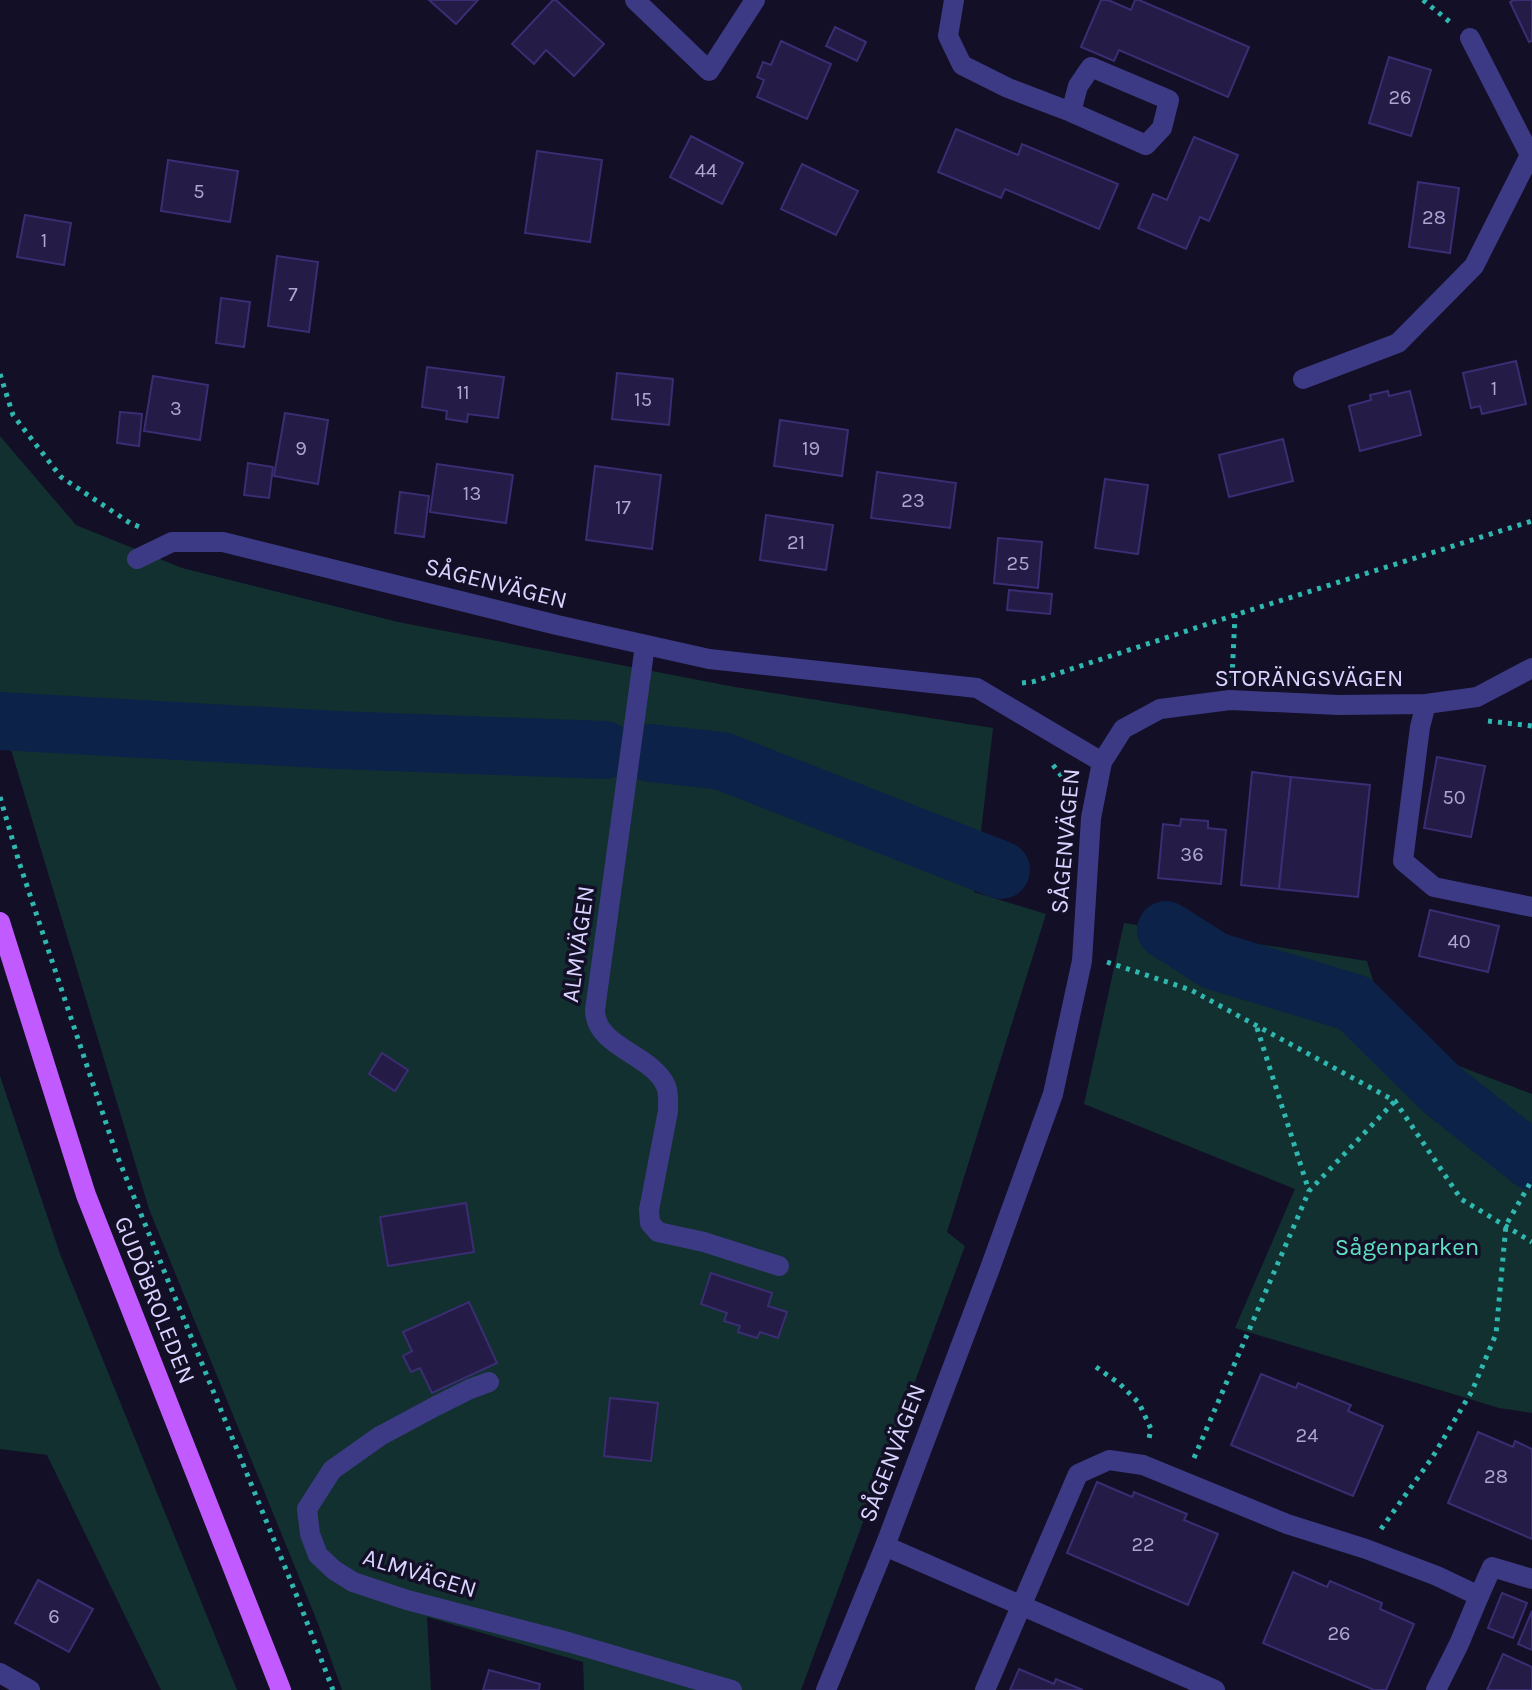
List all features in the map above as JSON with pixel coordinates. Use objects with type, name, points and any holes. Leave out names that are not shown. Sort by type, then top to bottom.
[{"type":"main road","name":"GUDÖBROLEDEN","points":[[0,922],[86,1195],[281,1690]]},
{"type":"street","points":[[635,0],[709,71],[755,0]]},
{"type":"street","points":[[954,0],[948,36],[962,65],[1008,88],[1146,145],[1162,128],[1169,100],[1091,67],[1078,86],[1071,112]]},
{"type":"street","points":[[1303,379],[1398,343],[1474,266],[1531,155],[1470,38]]},
{"type":"street","name":"SÅGENVÄGEN","points":[[137,559],[172,542],[223,542],[709,659],[977,688],[1102,762],[1091,818],[1082,961],[1053,1094],[885,1546],[826,1690]]},
{"type":"street","name":"ALMVÄGEN","points":[[645,645],[595,1021],[604,1034],[657,1072],[666,1085],[668,1111],[649,1210],[650,1223],[658,1232],[704,1242],[779,1266]]},
{"type":"street","name":"STORÄNGSVÄGEN","points":[[1102,762],[1123,729],[1160,709],[1230,700],[1338,705],[1426,704],[1477,697],[1532,668]]},
{"type":"street","points":[[1426,704],[1420,727],[1403,861],[1434,887],[1532,907]]},
{"type":"street","name":"ALMVÄGEN","points":[[489,1382],[447,1400],[380,1436],[332,1470],[307,1509],[310,1534],[318,1555],[353,1582],[407,1600],[568,1642],[732,1690]]},
{"type":"street","points":[[985,1690],[1078,1474],[1109,1460],[1143,1465],[1287,1524],[1437,1576],[1479,1596]]},
{"type":"street","points":[[885,1546],[1215,1690]]},
{"type":"street","points":[[1436,1690],[1492,1567],[1532,1579]]},
{"type":"street","points":[[0,1673],[30,1690]]},
{"type":"path","points":[[1423,0],[1470,38]]},
{"type":"path","points":[[0,374],[13,415],[61,477],[130,523],[172,542]]},
{"type":"path","points":[[1230,700],[1235,615]]},
{"type":"path","points":[[0,797],[116,1153],[333,1690]]},
{"type":"path","points":[[1082,961],[1107,962],[1191,990],[1395,1101],[1461,1199],[1532,1242]]},
{"type":"path","points":[[1257,1027],[1309,1191]]},
{"type":"path","points":[[1185,1481],[1309,1191],[1395,1101]]},
{"type":"path","points":[[1366,1549],[1432,1458],[1472,1391],[1496,1334],[1506,1225],[1532,1180]]},
{"type":"path","points":[[1096,1367],[1139,1403],[1151,1429],[1143,1465]]},
{"type":"green space","points":[[0,436],[76,525],[182,568],[398,622],[735,687],[993,728],[974,892],[1046,914],[947,1232],[965,1246],[801,1690],[584,1690],[583,1662],[427,1617],[431,1690],[342,1690],[319,1626],[149,1209],[0,713]]},
{"type":"green space","name":"Sågenparken","points":[[1124,923],[1367,961],[1391,1040],[1532,1094],[1532,1413],[1499,1408],[1235,1328],[1295,1189],[1084,1104]]},
{"type":"green space","points":[[0,1076],[60,1254],[237,1690],[161,1690],[47,1455],[0,1449]]},
{"type":"building","points":[[429,0],[478,0],[456,24]]},
{"type":"building","points":[[553,0],[604,44],[574,76],[546,50],[534,64],[512,44]]},
{"type":"building","points":[[1101,0],[1131,10],[1135,0],[1139,0],[1249,47],[1228,97],[1119,50],[1114,61],[1081,47]]},
{"type":"building","points":[[1532,0],[1532,41],[1529,42],[1510,2]]},
{"type":"building","points":[[835,27],[866,42],[857,61],[826,46]]},
{"type":"building","points":[[781,41],[831,64],[807,119],[757,97],[764,80],[757,77],[763,62],[771,65]]},
{"type":"building","points":[[1389,57],[1431,70],[1411,136],[1369,123]]},
{"type":"building","points":[[956,129],[1018,155],[1022,144],[1118,184],[1099,229],[1005,189],[1001,198],[938,172]]},
{"type":"building","points":[[691,136],[743,163],[722,204],[670,177]]},
{"type":"building","points":[[1194,137],[1238,155],[1209,221],[1200,217],[1186,249],[1138,228],[1153,194],[1167,200]]},
{"type":"building","points":[[537,151],[602,160],[590,242],[525,233]]},
{"type":"building","points":[[168,160],[238,171],[230,222],[161,211]]},
{"type":"building","points":[[802,164],[858,191],[836,235],[781,209]]},
{"type":"building","points":[[1418,182],[1459,188],[1450,253],[1409,247]]},
{"type":"building","points":[[25,215],[71,223],[64,265],[17,257]]},
{"type":"building","points":[[277,256],[318,262],[309,332],[268,326]]},
{"type":"building","points":[[221,298],[250,302],[244,347],[216,343]]},
{"type":"building","points":[[1516,361],[1526,404],[1482,414],[1480,406],[1471,408],[1463,373]]},
{"type":"building","points":[[427,367],[504,377],[498,418],[468,414],[467,422],[446,419],[447,411],[422,407]]},
{"type":"building","points":[[617,373],[673,379],[669,425],[612,419]]},
{"type":"building","points":[[153,376],[208,385],[200,440],[144,431]]},
{"type":"building","points":[[1388,391],[1389,396],[1410,391],[1421,435],[1360,451],[1349,406],[1371,400],[1370,395]]},
{"type":"building","points":[[120,412],[142,414],[139,446],[117,443]]},
{"type":"building","points":[[285,413],[328,420],[318,484],[274,476]]},
{"type":"building","points":[[780,420],[848,430],[842,476],[774,466]]},
{"type":"building","points":[[1283,439],[1293,481],[1229,497],[1219,455]]},
{"type":"building","points":[[248,463],[273,467],[269,498],[244,495]]},
{"type":"building","points":[[437,464],[513,475],[506,523],[430,512]]},
{"type":"building","points":[[595,466],[661,475],[652,549],[586,540]]},
{"type":"building","points":[[877,472],[956,483],[950,528],[871,518]]},
{"type":"building","points":[[1105,479],[1148,485],[1138,554],[1095,548]]},
{"type":"building","points":[[400,492],[429,496],[424,537],[395,533]]},
{"type":"building","points":[[766,515],[833,525],[826,570],[760,560]]},
{"type":"building","points":[[998,538],[1042,542],[1038,588],[994,583]]},
{"type":"building","points":[[1009,590],[1052,594],[1050,614],[1007,610]]},
{"type":"building","points":[[1437,757],[1485,766],[1471,837],[1424,828]]},
{"type":"building","points":[[1252,772],[1291,777],[1279,889],[1241,885]]},
{"type":"building","points":[[1291,777],[1370,785],[1358,897],[1279,889]]},
{"type":"building","points":[[1181,819],[1208,821],[1208,828],[1226,830],[1221,884],[1158,878],[1163,824],[1180,826]]},
{"type":"building","points":[[1430,910],[1499,926],[1488,972],[1419,956]]},
{"type":"building","points":[[382,1053],[408,1070],[395,1091],[369,1074]]},
{"type":"building","points":[[466,1203],[474,1252],[388,1266],[380,1217]]},
{"type":"building","points":[[711,1273],[772,1293],[768,1306],[787,1312],[778,1338],[760,1332],[757,1338],[738,1332],[740,1326],[724,1321],[727,1313],[701,1304]]},
{"type":"building","points":[[469,1302],[497,1363],[432,1393],[420,1368],[411,1372],[403,1356],[412,1351],[403,1332]]},
{"type":"building","points":[[1261,1374],[1296,1388],[1298,1383],[1351,1405],[1348,1411],[1383,1426],[1353,1496],[1231,1445]]},
{"type":"building","points":[[610,1398],[658,1403],[651,1461],[604,1456]]},
{"type":"building","points":[[1478,1432],[1513,1447],[1515,1441],[1532,1449],[1532,1539],[1448,1503]]},
{"type":"building","points":[[1097,1482],[1132,1497],[1134,1492],[1187,1514],[1184,1520],[1218,1534],[1188,1605],[1067,1553]]},
{"type":"building","points":[[1293,1572],[1327,1587],[1330,1581],[1382,1603],[1380,1609],[1414,1624],[1386,1690],[1374,1690],[1263,1643]]},
{"type":"building","points":[[38,1580],[93,1609],[69,1652],[15,1623]]},
{"type":"building","points":[[1502,1593],[1527,1603],[1513,1638],[1488,1628]]},
{"type":"building","points":[[1532,1611],[1532,1650],[1518,1644]]},
{"type":"building","points":[[1503,1654],[1532,1667],[1532,1690],[1487,1690]]},
{"type":"building","points":[[1019,1669],[1054,1684],[1056,1679],[1083,1690],[1010,1690]]},
{"type":"building","points":[[489,1670],[540,1684],[539,1690],[483,1690]]},
{"type":"waterway","points":[[0,721],[337,740],[605,750]]},
{"type":"waterway","points":[[651,753],[722,761],[1001,870]]},
{"type":"waterway","points":[[1166,930],[1215,961],[1354,1003],[1441,1089],[1532,1161]]}]
